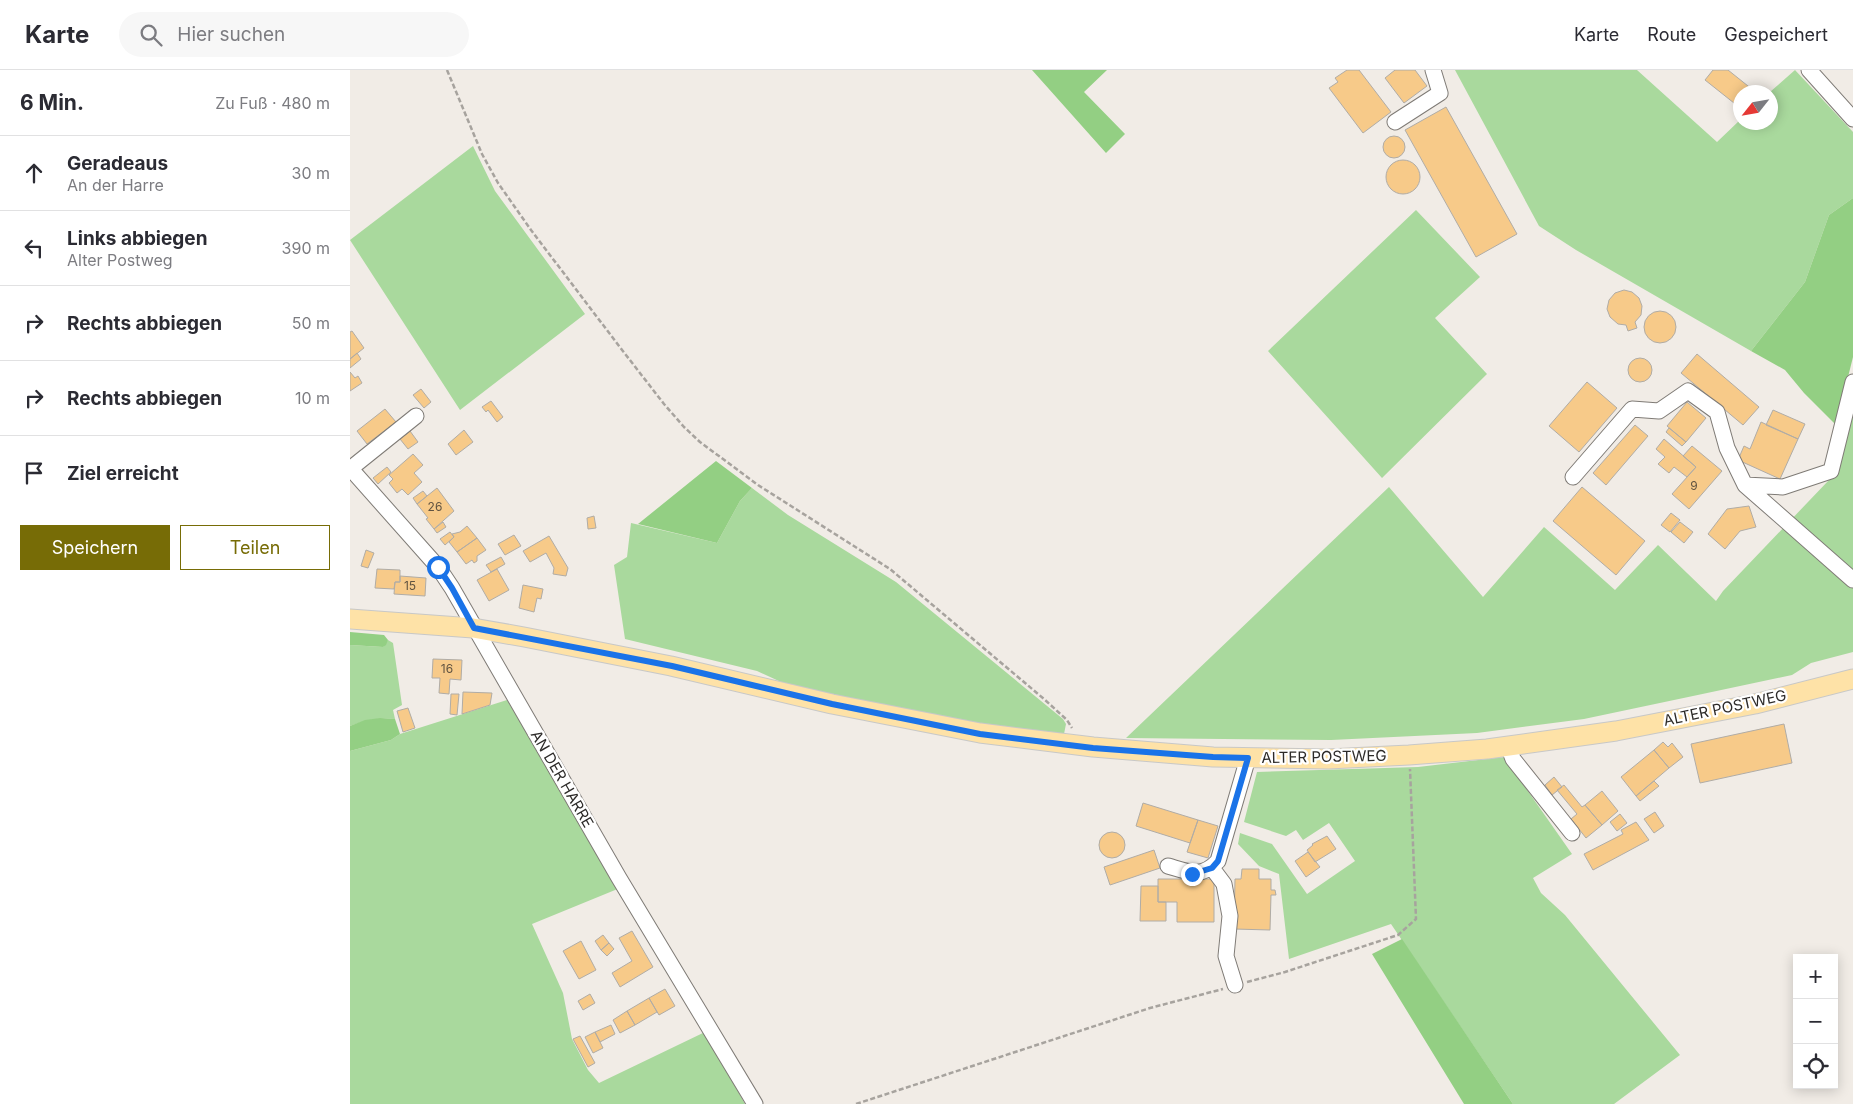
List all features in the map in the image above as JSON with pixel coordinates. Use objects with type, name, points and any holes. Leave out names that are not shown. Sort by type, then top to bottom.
[{"type":"main road","name":"ALTER POSTWEG","points":[[350,619],[474,628],[672,666],[832,704],[980,734],[1080,746],[1213,757],[1328,759],[1409,755],[1508,746],[1616,731],[1755,704],[1853,679]]},
{"type":"street","points":[[1394,122],[1440,93],[1433,70]]},
{"type":"street","points":[[1809,70],[1853,119]]},
{"type":"street","points":[[1744,484],[1783,487],[1831,471],[1853,382]]},
{"type":"street","points":[[1573,477],[1632,410],[1659,411],[1688,391],[1717,412],[1727,448],[1744,484],[1853,580]]},
{"type":"street","points":[[350,468],[416,416]]},
{"type":"street","name":"AN DER HARRE","points":[[350,468],[438,567],[452,588],[614,870],[755,1104]]},
{"type":"street","points":[[1508,746],[1513,759],[1572,833]]},
{"type":"street","points":[[1168,866],[1192,874],[1212,868],[1218,861],[1248,758]]},
{"type":"street","points":[[1212,868],[1224,884],[1230,916],[1226,956],[1235,985]]},
{"type":"path","points":[[447,70],[482,154],[498,183],[624,353],[684,427],[700,442],[758,485],[890,569],[910,584],[1067,720],[1080,746]]},
{"type":"path","points":[[856,1104],[1150,1008],[1284,972],[1398,935],[1416,919],[1409,755]]},
{"type":"green space","points":[[1032,70],[1107,70],[1084,92],[1125,134],[1106,153]]},
{"type":"green space","points":[[1455,70],[1637,70],[1717,142],[1733,127],[1733,130],[1778,130],[1778,85],[1795,70],[1853,132],[1853,198],[1829,215],[1805,282],[1751,351],[1576,250],[1539,226]]},
{"type":"green space","points":[[473,146],[495,191],[585,314],[460,410],[350,240]]},
{"type":"green space","points":[[1853,198],[1853,357],[1836,425],[1804,393],[1785,370],[1751,351],[1805,282],[1829,215]]},
{"type":"green space","points":[[1416,210],[1480,277],[1435,318],[1487,374],[1382,478],[1268,351]]},
{"type":"green space","points":[[1853,401],[1853,652],[1811,663],[1792,675],[1584,719],[1477,733],[1331,740],[1126,738],[1389,487],[1483,597],[1544,527],[1615,590],[1658,545],[1716,601],[1723,591],[1836,471]]},
{"type":"green space","points":[[716,461],[752,488],[740,501],[717,543],[638,524]]},
{"type":"green space","points":[[752,488],[788,515],[896,582],[1063,719],[1066,724],[1064,734],[1058,738],[873,704],[781,682],[757,671],[625,639],[614,565],[627,557],[631,523],[717,543],[740,501]]},
{"type":"green space","points":[[350,632],[384,635],[388,640],[383,647],[350,645]]},
{"type":"green space","points":[[388,640],[393,643],[402,705],[393,710],[395,719],[383,718],[350,726],[350,645],[383,647]]},
{"type":"green space","points":[[507,700],[620,888],[532,924],[563,993],[572,1039],[588,1070],[599,1083],[705,1032],[745,1104],[350,1104],[350,751],[391,740],[400,734]]},
{"type":"green space","points":[[395,719],[400,734],[391,740],[350,751],[350,726],[365,720]]},
{"type":"green space","points":[[1504,757],[1572,854],[1533,878],[1541,893],[1565,915],[1680,1055],[1614,1104],[1513,1104],[1391,924],[1289,959],[1279,874],[1259,866],[1238,844],[1240,833],[1272,844],[1307,894],[1355,861],[1329,823],[1303,840],[1296,830],[1286,836],[1244,822],[1257,772],[1418,767]]},
{"type":"green space","points":[[1402,939],[1513,1104],[1464,1104],[1372,954]]},
{"type":"building","points":[[1347,70],[1359,70],[1391,112],[1363,133],[1329,88],[1338,82],[1335,78]]},
{"type":"building","points":[[1395,70],[1415,70],[1427,86],[1404,103],[1385,78]]},
{"type":"building","points":[[1713,70],[1728,70],[1747,85],[1733,85],[1733,102],[1705,80]]},
{"type":"building","points":[[1446,107],[1517,234],[1476,257],[1405,130]]},
{"type":"building","points":[[1394,136],[1402,139],[1405,147],[1402,155],[1394,158],[1386,155],[1383,147],[1386,139]]},
{"type":"building","points":[[1403,160],[1415,165],[1420,177],[1415,189],[1403,194],[1391,189],[1386,177],[1391,165]]},
{"type":"building","points":[[1624,290],[1632,292],[1639,298],[1642,306],[1641,315],[1635,322],[1637,328],[1628,331],[1626,325],[1618,324],[1610,317],[1607,309],[1609,300],[1615,293]]},
{"type":"building","points":[[1660,311],[1666,312],[1671,316],[1675,321],[1675,333],[1671,338],[1666,342],[1660,343],[1654,342],[1649,338],[1645,333],[1644,327],[1645,321],[1649,316],[1654,312]]},
{"type":"building","points":[[352,331],[364,348],[350,359],[350,332]]},
{"type":"building","points":[[357,353],[361,359],[350,368],[350,359]]},
{"type":"building","points":[[1697,354],[1759,407],[1743,425],[1681,373]]},
{"type":"building","points":[[1640,358],[1649,361],[1652,370],[1649,379],[1640,382],[1631,379],[1628,370],[1631,361]]},
{"type":"building","points":[[350,372],[355,378],[358,376],[362,383],[350,391]]},
{"type":"building","points":[[1587,382],[1617,408],[1579,452],[1549,426]]},
{"type":"building","points":[[421,389],[431,402],[424,408],[413,395]]},
{"type":"building","points":[[491,401],[503,417],[497,422],[488,410],[486,412],[482,407]]},
{"type":"building","points":[[1687,402],[1706,418],[1686,442],[1667,426]]},
{"type":"building","points":[[385,409],[396,422],[367,444],[357,431]]},
{"type":"building","points":[[1773,410],[1805,424],[1798,439],[1766,425]]},
{"type":"building","points":[[1761,422],[1798,439],[1780,479],[1738,460],[1744,446],[1750,449]]},
{"type":"building","points":[[1635,425],[1648,436],[1606,485],[1593,473]]},
{"type":"building","points":[[1669,428],[1686,442],[1682,446],[1666,432]]},
{"type":"building","points":[[464,430],[473,442],[456,455],[448,444]]},
{"type":"building","points":[[410,431],[418,442],[408,449],[400,439]]},
{"type":"building","points":[[1664,439],[1696,467],[1687,477],[1674,467],[1669,473],[1658,464],[1665,457],[1656,449]]},
{"type":"building","points":[[1692,446],[1722,471],[1689,509],[1672,494],[1696,467],[1683,456]]},
{"type":"building","points":[[413,454],[423,465],[414,473],[422,482],[408,495],[402,489],[397,493],[389,483],[393,479],[389,475]]},
{"type":"building","points":[[387,467],[391,472],[378,484],[373,478]]},
{"type":"building","points":[[1582,487],[1645,541],[1616,575],[1553,521]]},
{"type":"building","points":[[437,488],[454,511],[434,529],[417,504]]},
{"type":"building","points":[[423,491],[427,496],[417,504],[413,498]]},
{"type":"building","points":[[1749,506],[1756,527],[1740,531],[1725,549],[1708,534],[1727,509]]},
{"type":"building","points":[[1671,513],[1680,520],[1670,532],[1661,525]]},
{"type":"building","points":[[594,516],[596,528],[588,529],[587,518]]},
{"type":"building","points":[[443,522],[446,527],[437,533],[434,529]]},
{"type":"building","points":[[1680,522],[1693,532],[1684,543],[1671,532]]},
{"type":"building","points":[[467,526],[477,538],[457,552],[449,542],[454,537],[452,534],[460,532]]},
{"type":"building","points":[[450,532],[454,537],[445,545],[440,539]]},
{"type":"building","points":[[514,535],[521,546],[505,555],[498,544]]},
{"type":"building","points":[[549,536],[568,568],[566,576],[553,574],[554,568],[546,553],[530,562],[523,551]]},
{"type":"building","points":[[477,538],[486,550],[477,556],[477,561],[474,563],[472,560],[466,564],[457,552]]},
{"type":"building","points":[[366,550],[374,553],[368,568],[361,566]]},
{"type":"building","points":[[501,557],[505,564],[491,572],[486,565]]},
{"type":"building","points":[[377,569],[400,570],[400,582],[395,582],[394,589],[375,588]]},
{"type":"building","points":[[497,569],[509,590],[489,601],[477,580]]},
{"type":"building","points":[[400,576],[426,578],[425,596],[394,594],[395,582],[400,582]]},
{"type":"building","points":[[523,585],[543,589],[541,599],[537,598],[534,612],[519,608]]},
{"type":"building","points":[[433,659],[462,660],[461,680],[450,679],[449,694],[439,693],[440,678],[432,678]]},
{"type":"building","points":[[463,692],[492,693],[490,705],[462,714]]},
{"type":"building","points":[[451,694],[459,694],[457,715],[450,714]]},
{"type":"building","points":[[408,708],[415,728],[403,732],[397,711]]},
{"type":"building","points":[[1784,724],[1792,763],[1700,783],[1691,744]]},
{"type":"building","points":[[1663,742],[1668,747],[1672,743],[1683,757],[1669,768],[1654,750]]},
{"type":"building","points":[[1654,750],[1669,768],[1636,796],[1621,777]]},
{"type":"building","points":[[1554,777],[1562,787],[1552,795],[1545,785]]},
{"type":"building","points":[[1654,781],[1659,786],[1640,801],[1636,796]]},
{"type":"building","points":[[1564,785],[1582,807],[1585,805],[1602,825],[1586,838],[1571,819],[1577,814],[1557,790]]},
{"type":"building","points":[[1602,791],[1618,811],[1602,825],[1585,805]]},
{"type":"building","points":[[1143,803],[1198,820],[1190,843],[1136,826]]},
{"type":"building","points":[[1655,812],[1664,826],[1654,833],[1644,819]]},
{"type":"building","points":[[1620,814],[1627,823],[1617,831],[1610,822]]},
{"type":"building","points":[[1198,820],[1218,826],[1208,858],[1187,852]]},
{"type":"building","points":[[1636,822],[1649,840],[1593,870],[1584,854],[1623,834],[1621,830]]},
{"type":"building","points":[[1112,832],[1121,836],[1125,845],[1121,854],[1112,858],[1103,854],[1099,845],[1103,836]]},
{"type":"building","points":[[1327,836],[1336,849],[1315,862],[1307,850],[1312,844]]},
{"type":"building","points":[[1154,850],[1160,868],[1110,885],[1104,867]]},
{"type":"building","points":[[1308,852],[1320,867],[1306,877],[1295,861]]},
{"type":"building","points":[[1242,869],[1259,869],[1259,879],[1271,879],[1271,890],[1275,890],[1276,895],[1271,895],[1270,930],[1234,929],[1235,879],[1241,879]]},
{"type":"building","points":[[1158,879],[1214,879],[1214,922],[1177,922],[1177,902],[1158,902]]},
{"type":"building","points":[[1141,886],[1158,886],[1158,902],[1166,902],[1166,921],[1140,921]]},
{"type":"building","points":[[632,931],[653,967],[620,987],[612,973],[632,961],[619,938]]},
{"type":"building","points":[[603,935],[609,943],[601,950],[595,941]]},
{"type":"building","points":[[581,941],[596,970],[579,979],[563,951]]},
{"type":"building","points":[[609,943],[614,949],[607,956],[601,950]]},
{"type":"building","points":[[665,989],[675,1006],[659,1015],[649,998]]},
{"type":"building","points":[[590,994],[595,1003],[583,1010],[578,1001]]},
{"type":"building","points":[[649,998],[657,1012],[635,1025],[627,1011]]},
{"type":"building","points":[[627,1011],[635,1025],[620,1033],[613,1020]]},
{"type":"building","points":[[611,1025],[615,1034],[600,1042],[595,1032]]},
{"type":"building","points":[[595,1032],[603,1048],[593,1053],[585,1037]]},
{"type":"building","points":[[580,1036],[595,1063],[588,1067],[573,1039]]},
{"type":"route","points":[[438,567],[474,628],[672,666],[832,704],[980,734],[1093,748],[1248,758],[1218,861],[1212,868],[1192,874]]}]
